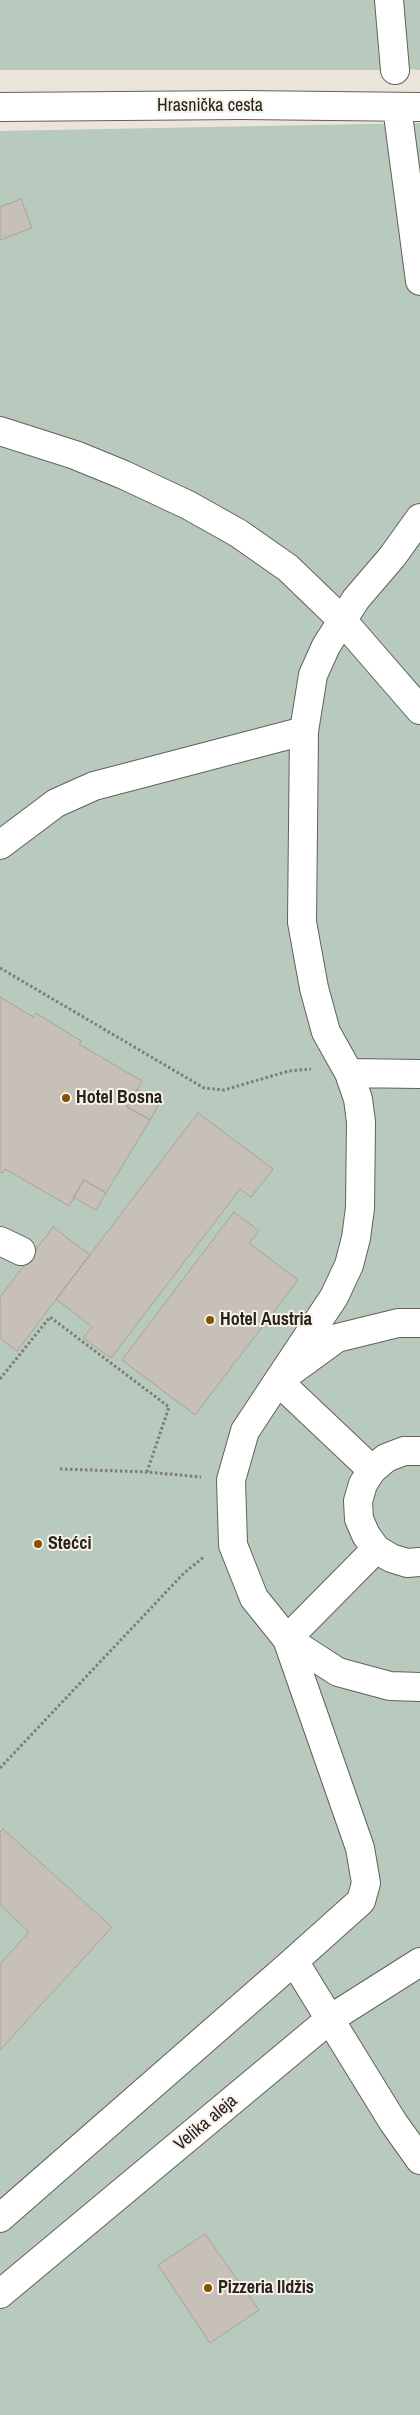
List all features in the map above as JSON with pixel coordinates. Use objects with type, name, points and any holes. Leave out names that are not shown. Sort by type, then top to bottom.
[{"type":"street","points":[[389,0],[395,70]]},
{"type":"street","name":"Hrasnička cesta","points":[[0,107],[242,105],[409,107]]},
{"type":"street","points":[[409,107],[420,281]]},
{"type":"street","points":[[0,431],[75,455],[124,474],[188,505],[238,533],[288,568],[342,620],[420,710]]},
{"type":"street","points":[[420,518],[392,557],[356,599],[326,646],[313,675],[304,731],[302,922],[314,988],[326,1032],[349,1073],[358,1099],[361,1122],[360,1208],[356,1238],[349,1264],[334,1297],[245,1430],[231,1480],[233,1545],[254,1598],[287,1639],[338,1672],[390,1686],[420,1687]]},
{"type":"street","points":[[0,845],[56,802],[94,786],[304,731]]},
{"type":"street","points":[[349,1073],[420,1074]]},
{"type":"street","points":[[278,1381],[338,1338],[398,1322],[420,1323]]},
{"type":"street","points":[[278,1381],[372,1470]]},
{"type":"street","points":[[420,1451],[404,1451],[386,1458],[372,1470],[363,1484],[358,1501],[359,1519],[366,1535],[376,1549],[391,1558],[407,1563],[420,1562]]},
{"type":"street","points":[[287,1639],[376,1549]]},
{"type":"street","points":[[0,2218],[362,1901],[366,1883],[360,1848],[287,1639]]},
{"type":"street","points":[[294,1961],[393,2122],[420,2160]]},
{"type":"street","name":"Velika aleja","points":[[0,2294],[330,2020],[420,1962]]},
{"type":"path","points":[[0,968],[204,1088],[224,1090],[289,1071],[315,1068],[349,1073]]},
{"type":"path","points":[[0,1379],[50,1317],[169,1407],[147,1472]]},
{"type":"path","points":[[60,1469],[147,1472],[231,1480]]},
{"type":"path","points":[[0,1768],[184,1573],[198,1560],[233,1545]]},
{"type":"green space","points":[[0,0],[384,0],[393,70],[0,70]]},
{"type":"green space","points":[[401,0],[420,0],[420,70],[407,69]]},
{"type":"green space","points":[[420,123],[420,2415],[0,2415],[0,131]]},
{"type":"building","points":[[21,199],[32,228],[0,240],[0,207]]},
{"type":"building","name":"Hotel Bosna","points":[[0,997],[33,1017],[36,1013],[81,1041],[79,1044],[142,1081],[127,1107],[150,1120],[106,1193],[84,1180],[69,1206],[5,1169],[3,1173],[0,1172]]},
{"type":"building","points":[[137,1089],[160,1102],[150,1120],[127,1107]]},
{"type":"building","points":[[198,1113],[273,1169],[251,1197],[240,1189],[111,1358],[83,1338],[92,1327],[56,1299]]},
{"type":"building","points":[[84,1180],[106,1193],[96,1210],[73,1197]]},
{"type":"building","name":"Hotel Austria","points":[[234,1212],[259,1231],[249,1243],[298,1280],[195,1415],[122,1360]]},
{"type":"building","points":[[53,1227],[90,1255],[17,1351],[0,1338],[0,1297]]},
{"type":"building","points":[[3,1829],[112,1927],[0,2050],[0,1964],[29,1932],[0,1905],[0,1832]]},
{"type":"building","name":"Pizzeria Ildžis","points":[[205,2234],[259,2310],[210,2343],[158,2265]]},
{"type":"place","name":"Hotel Bosna","points":[[66,1098]]},
{"type":"place","name":"Hotel Austria","points":[[210,1320]]},
{"type":"place","name":"Stećci","points":[[38,1544]]},
{"type":"place","name":"Pizzeria Ildžis","points":[[208,2288]]}]
